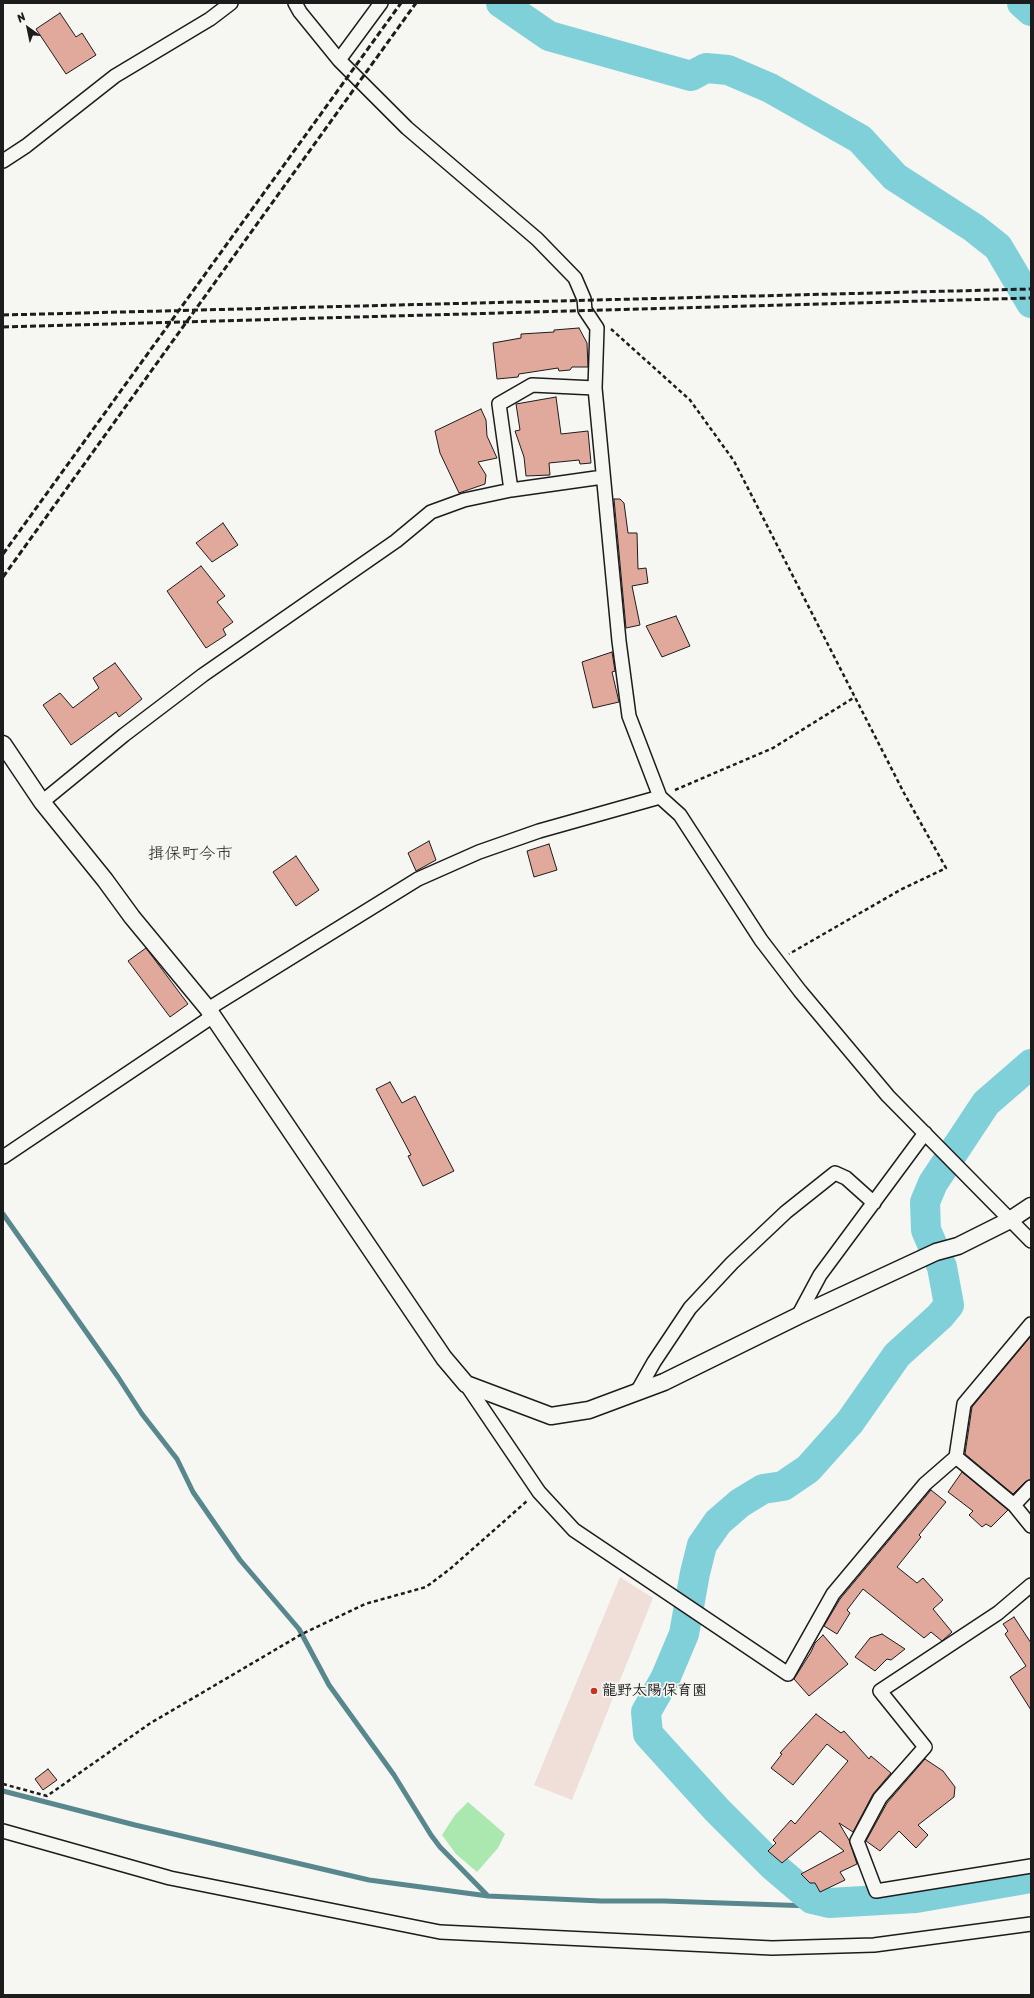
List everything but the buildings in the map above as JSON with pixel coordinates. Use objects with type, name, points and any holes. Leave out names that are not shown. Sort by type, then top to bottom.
[{"type":"street","points":[[3,161],[26,146],[115,76],[210,19],[231,3]]},
{"type":"street","points":[[295,3],[300,12],[339,60],[407,128],[537,239],[575,278],[584,300],[585,310],[597,328],[595,388],[619,641],[629,716],[660,797],[680,815],[776,961],[888,1096],[1031,1241]]},
{"type":"street","points":[[339,60],[381,3]]},
{"type":"street","points":[[511,490],[499,404],[532,385],[595,388]]},
{"type":"street","points":[[42,802],[124,735],[203,675],[396,541],[430,512],[464,500],[511,490],[603,477]]},
{"type":"street","points":[[3,744],[42,802],[105,880],[132,917],[211,1012],[444,1358],[466,1384],[539,1492],[574,1530],[788,1674],[832,1594],[926,1484],[956,1457],[964,1404],[1031,1324]]},
{"type":"street","points":[[3,1156],[211,1012],[418,879],[479,852],[539,831],[660,797]]},
{"type":"street","points":[[798,1316],[820,1275],[925,1133]]},
{"type":"street","points":[[637,1392],[654,1362],[690,1308],[732,1263],[786,1212],[835,1173],[846,1178],[874,1202]]},
{"type":"street","points":[[466,1384],[551,1416],[589,1410],[664,1382],[798,1316],[936,1252],[958,1246],[1010,1220],[1031,1206]]},
{"type":"street","points":[[956,1457],[1014,1505],[1031,1526]]},
{"type":"street","points":[[1014,1505],[1031,1487]]},
{"type":"street","points":[[1031,1585],[998,1613],[880,1691],[925,1747],[880,1798],[857,1841],[876,1890],[1031,1866]]},
{"type":"street","points":[[3,1831],[170,1878],[440,1932],[772,1948],[874,1945],[1031,1924]]},
{"type":"path","points":[[597,328],[612,329],[690,400],[734,462],[904,793],[946,868],[900,890],[776,961]]},
{"type":"path","points":[[660,797],[773,748],[855,697]]},
{"type":"path","points":[[3,1784],[47,1796],[149,1724],[302,1634],[365,1604],[426,1587],[450,1569],[493,1529],[539,1492]]},
{"type":"shaded area","name":"龍野太陽保育園","points":[[620,1577],[653,1598],[572,1800],[534,1785]]},
{"type":"green space","points":[[468,1802],[505,1834],[498,1848],[477,1872],[456,1854],[442,1835],[455,1815]]},
{"type":"waterway","points":[[501,3],[549,36],[691,76],[706,68],[728,70],[770,88],[860,139],[895,177],[974,228],[998,247],[1031,303]]},
{"type":"waterway","points":[[1022,3],[1031,11]]},
{"type":"waterway","points":[[1031,1064],[986,1103],[933,1183],[925,1202],[926,1230],[942,1267],[949,1305],[940,1316],[897,1355],[850,1422],[808,1469],[783,1486],[763,1489],[740,1503],[718,1522],[702,1545],[695,1573],[684,1634],[665,1679],[646,1712],[648,1734],[717,1810],[772,1865],[812,1899],[829,1903],[916,1898],[1031,1878]]},
{"type":"waterway","points":[[3,1214],[118,1377],[142,1414],[177,1459],[193,1492],[240,1560],[299,1629],[329,1685],[394,1775],[431,1835],[440,1847],[488,1896],[601,1901],[664,1901],[811,1906],[825,1902]]},
{"type":"waterway","points":[[3,1791],[135,1825],[369,1880],[488,1896]]},
{"type":"railway","points":[[3,554],[401,3]]},
{"type":"railway","points":[[3,577],[416,3]]},
{"type":"railway","points":[[3,315],[1031,289]]},
{"type":"railway","points":[[3,327],[1031,298]]},
{"type":"place","name":"龍野太陽保育園","points":[[594,1691]]},
{"type":"district","name":"揖保町今市","points":[[190,855]]}]
